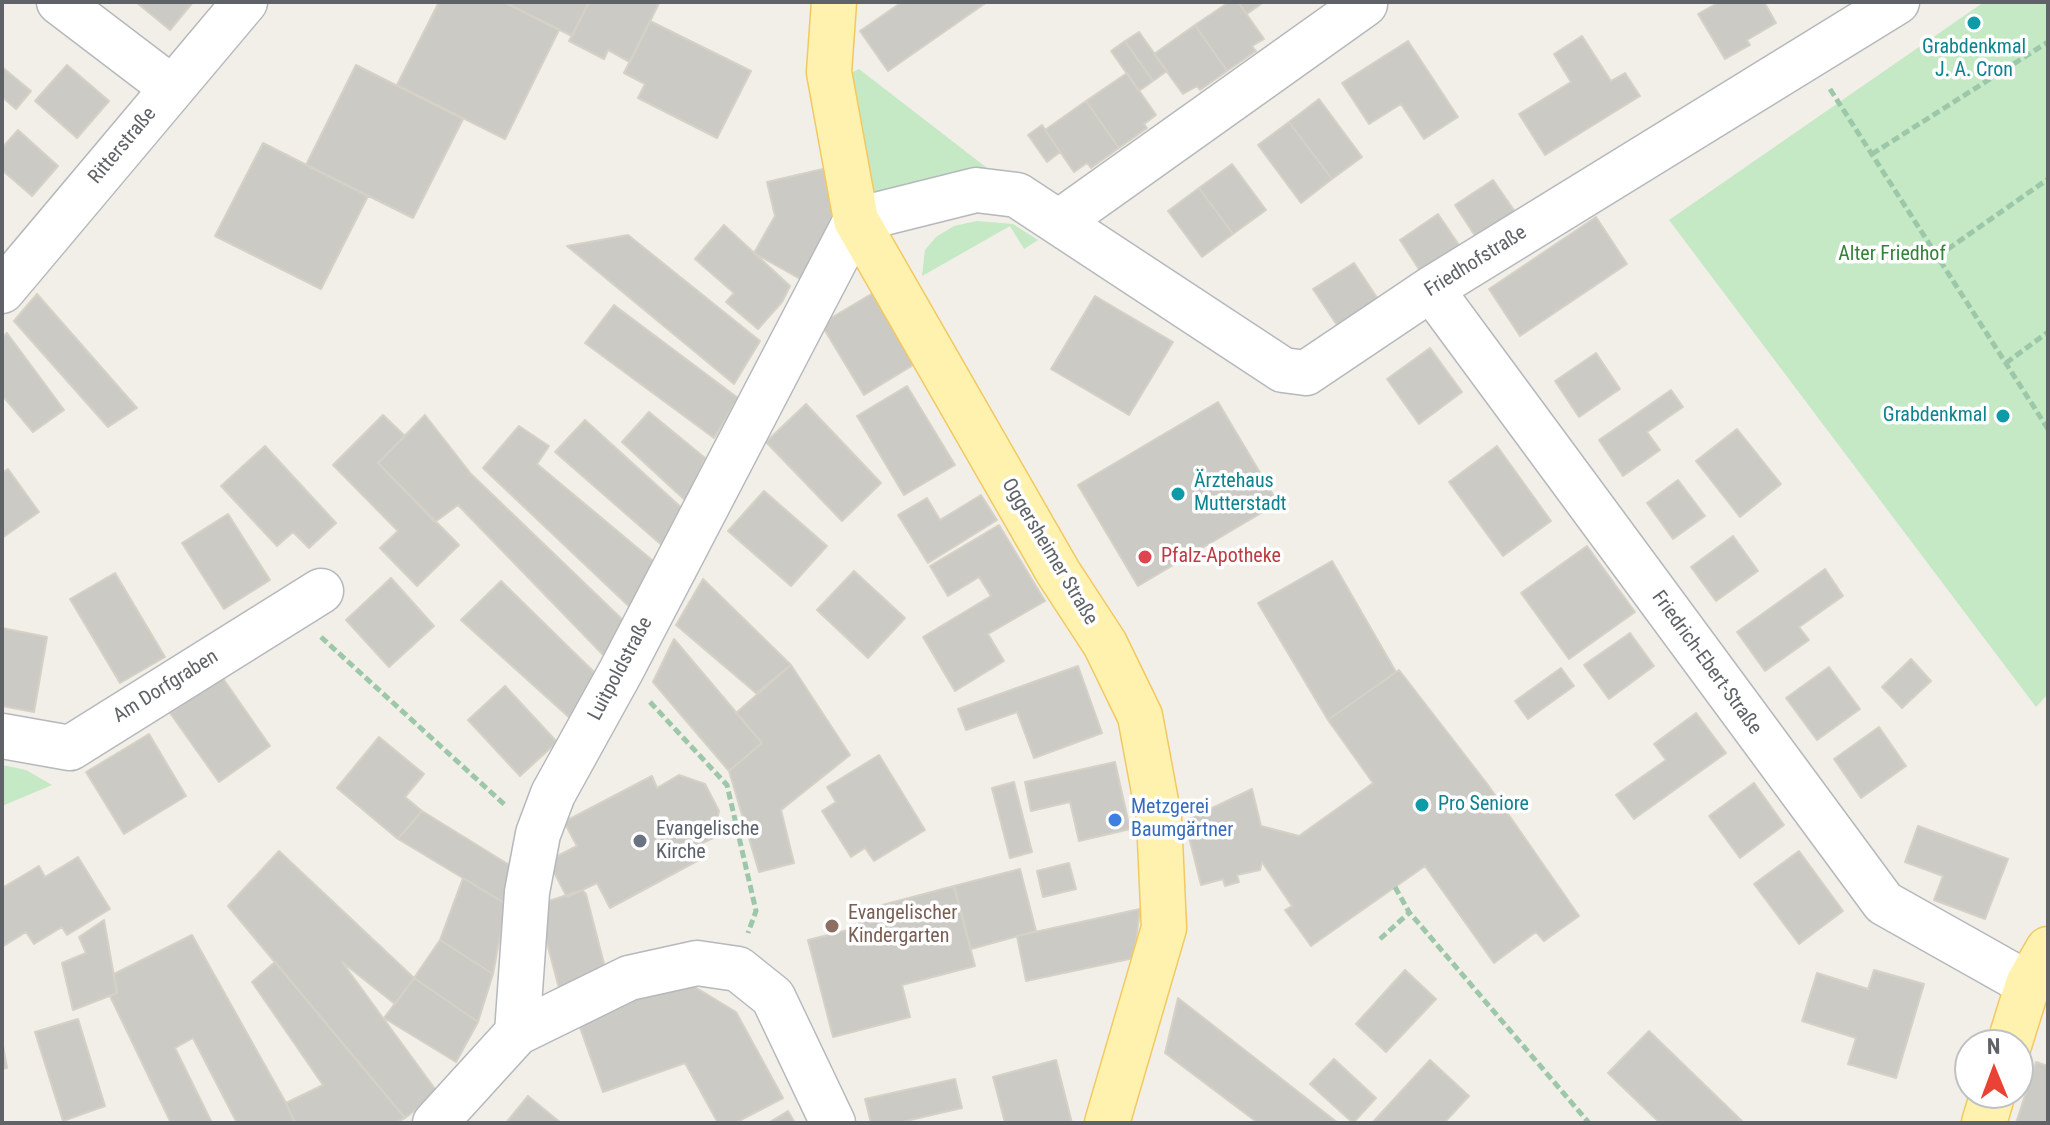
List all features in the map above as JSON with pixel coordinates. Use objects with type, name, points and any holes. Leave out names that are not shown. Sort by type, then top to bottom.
[{"type":"main road","name":"Oggersheimer Straße","points":[[834,2],[829,72],[856,220],[1058,572],[1105,644],[1140,716],[1159,818],[1164,928],[1107,1123]]},
{"type":"main road","points":[[2015,1029],[2038,966]]},
{"type":"street","points":[[59,2],[172,88]]},
{"type":"street","name":"Ritterstraße","points":[[2,291],[245,2]]},
{"type":"street","name":"Friedhofstraße","points":[[856,220],[976,190],[1017,195],[1283,370],[1306,373],[1431,289],[1897,2]]},
{"type":"street","points":[[1059,222],[1365,4]]},
{"type":"street","name":"Luitpoldstraße","points":[[517,1033],[527,892],[538,834],[553,794],[621,671],[856,220]]},
{"type":"street","name":"Friedrich-Ebert-Straße","points":[[1431,289],[1884,903],[2038,966]]},
{"type":"street","name":"Am Dorfgraben","points":[[2,736],[70,748],[306,600]]},
{"type":"street","points":[[435,1123],[517,1033],[629,978],[697,963],[738,969],[773,997],[833,1123]]},
{"type":"path","points":[[1872,154],[2048,42]]},
{"type":"path","points":[[1808,59],[2048,429]]},
{"type":"path","points":[[1938,256],[2048,179]]},
{"type":"path","points":[[2006,363],[2048,332]]},
{"type":"path","points":[[306,600],[538,834]]},
{"type":"path","points":[[621,671],[727,785],[756,911],[738,969]]},
{"type":"path","points":[[1395,887],[1409,912],[1589,1123]]},
{"type":"path","points":[[1380,939],[1409,912]]},
{"type":"green space","name":"Alter Friedhof","points":[[1984,2],[2048,2],[2048,694],[2036,707],[1669,220]]},
{"type":"green space","points":[[859,69],[987,168],[868,201],[851,73]]},
{"type":"green space","points":[[977,221],[1013,224],[1038,240],[1024,249],[1010,226],[922,276],[925,250],[936,237],[954,226]]},
{"type":"green space","points":[[2,765],[26,770],[52,785],[2,806]]},
{"type":"building","points":[[136,2],[193,2],[170,30]]},
{"type":"building","points":[[439,2],[504,2],[559,30],[505,139],[397,85]]},
{"type":"building","points":[[504,2],[589,2],[572,36]]},
{"type":"building","points":[[589,2],[659,3],[630,62],[608,50],[604,59],[569,41]]},
{"type":"building","points":[[902,2],[987,2],[888,71],[860,31]]},
{"type":"building","points":[[1229,2],[1238,2],[1264,39],[1252,46],[1256,51],[1227,71],[1195,25]]},
{"type":"building","points":[[1238,2],[1259,2],[1261,4],[1247,14]]},
{"type":"building","points":[[1719,2],[1764,2],[1776,23],[1747,40],[1750,45],[1725,59],[1698,14]]},
{"type":"building","points":[[650,21],[751,71],[717,138],[638,98],[645,84],[624,73]]},
{"type":"building","points":[[1195,25],[1227,71],[1200,90],[1197,86],[1183,94],[1154,54]]},
{"type":"building","points":[[1139,32],[1167,71],[1153,81],[1125,41]]},
{"type":"building","points":[[1582,36],[1611,81],[1625,73],[1640,96],[1545,155],[1519,114],[1571,82],[1554,54]]},
{"type":"building","points":[[1125,41],[1153,81],[1139,91],[1111,51]]},
{"type":"building","points":[[1408,41],[1458,117],[1424,139],[1401,104],[1369,124],[1342,83]]},
{"type":"building","points":[[67,65],[109,101],[77,138],[35,101]]},
{"type":"building","points":[[356,65],[463,119],[413,218],[306,165]]},
{"type":"building","points":[[2,67],[31,91],[16,109],[2,97]]},
{"type":"building","points":[[1127,73],[1156,115],[1144,124],[1147,128],[1119,148],[1086,101]]},
{"type":"building","points":[[1319,99],[1362,157],[1332,179],[1289,122]]},
{"type":"building","points":[[1086,101],[1119,148],[1091,168],[1087,163],[1074,172],[1045,130]]},
{"type":"building","points":[[1289,122],[1332,179],[1301,203],[1258,145]]},
{"type":"building","points":[[1042,125],[1060,152],[1047,162],[1028,135]]},
{"type":"building","points":[[18,130],[58,166],[32,196],[2,170],[2,148]]},
{"type":"building","points":[[263,143],[368,196],[321,289],[215,236]]},
{"type":"building","points":[[1232,164],[1266,210],[1233,234],[1199,188]]},
{"type":"building","points":[[827,168],[838,214],[802,280],[754,253],[775,216],[767,182]]},
{"type":"building","points":[[1493,180],[1518,216],[1479,242],[1455,205]]},
{"type":"building","points":[[1199,188],[1233,234],[1202,257],[1168,211]]},
{"type":"building","points":[[1438,214],[1463,251],[1424,277],[1400,240]]},
{"type":"building","points":[[1596,217],[1627,264],[1520,336],[1489,289]]},
{"type":"building","points":[[724,225],[790,286],[782,302],[758,329],[726,302],[734,293],[695,259]]},
{"type":"building","points":[[628,235],[760,341],[734,384],[567,246]]},
{"type":"building","points":[[1354,263],[1382,305],[1341,331],[1313,289]]},
{"type":"building","points":[[873,293],[915,364],[864,395],[821,324]]},
{"type":"building","points":[[37,294],[137,408],[108,427],[14,321]]},
{"type":"building","points":[[1095,296],[1173,342],[1129,415],[1051,369]]},
{"type":"building","points":[[614,305],[738,398],[714,438],[585,343]]},
{"type":"building","points":[[7,333],[64,410],[33,432],[2,395],[2,338]]},
{"type":"building","points":[[1430,348],[1462,392],[1419,424],[1387,379]]},
{"type":"building","points":[[1596,353],[1620,389],[1579,417],[1555,381]]},
{"type":"building","points":[[907,386],[955,465],[904,495],[857,416]]},
{"type":"building","points":[[1671,390],[1683,407],[1647,432],[1660,450],[1623,476],[1599,440]]},
{"type":"building","name":"Ärztehaus Mutterstadt","points":[[1218,402],[1278,503],[1138,586],[1078,485]]},
{"type":"building","points":[[806,404],[881,483],[842,521],[766,442]]},
{"type":"building","points":[[649,412],[705,458],[686,501],[622,442]]},
{"type":"building","points":[[383,415],[405,436],[378,463],[459,545],[417,586],[380,548],[398,531],[333,465]]},
{"type":"building","points":[[425,415],[471,474],[628,625],[610,662],[458,505],[435,522],[378,463]]},
{"type":"building","points":[[585,420],[684,510],[665,548],[555,452]]},
{"type":"building","points":[[519,426],[549,446],[537,464],[658,565],[635,612],[483,468]]},
{"type":"building","points":[[1737,429],[1781,484],[1740,517],[1696,461]]},
{"type":"building","points":[[265,446],[336,523],[309,548],[293,532],[277,546],[221,486]]},
{"type":"building","points":[[1497,446],[1551,521],[1503,556],[1449,482]]},
{"type":"building","points":[[8,469],[39,512],[2,538],[2,473]]},
{"type":"building","points":[[1678,480],[1705,516],[1673,539],[1647,503]]},
{"type":"building","points":[[764,491],[827,546],[791,586],[728,531]]},
{"type":"building","points":[[981,495],[997,520],[928,563],[898,515],[927,498],[940,520]]},
{"type":"building","points":[[228,514],[270,580],[224,609],[182,543]]},
{"type":"building","points":[[999,525],[1045,601],[988,634],[1004,661],[955,691],[923,637],[991,596],[979,577],[948,596],[930,566]]},
{"type":"building","points":[[1733,536],[1758,571],[1716,601],[1691,567]]},
{"type":"building","points":[[1587,546],[1635,612],[1569,659],[1521,593]]},
{"type":"building","points":[[1332,561],[1396,672],[1328,720],[1258,603]]},
{"type":"building","points":[[1825,569],[1843,596],[1799,627],[1809,640],[1765,671],[1737,632]]},
{"type":"building","points":[[854,571],[905,618],[868,658],[817,610]]},
{"type":"building","points":[[115,573],[165,657],[120,683],[70,599]]},
{"type":"building","points":[[391,578],[434,626],[389,667],[346,620]]},
{"type":"building","points":[[703,579],[791,665],[756,693],[676,625]]},
{"type":"building","points":[[501,581],[596,674],[571,719],[461,620]]},
{"type":"building","points":[[2,628],[47,637],[34,712],[2,706]]},
{"type":"building","points":[[1630,633],[1654,666],[1609,699],[1584,665]]},
{"type":"building","points":[[674,639],[762,743],[729,771],[653,682]]},
{"type":"building","points":[[1911,659],[1931,681],[1902,708],[1882,687]]},
{"type":"building","points":[[791,665],[850,755],[781,810],[794,863],[759,872],[729,771],[762,743],[736,713]]},
{"type":"building","points":[[1078,666],[1102,733],[1034,758],[1017,712],[966,730],[958,709]]},
{"type":"building","points":[[1829,667],[1860,709],[1817,740],[1786,698]]},
{"type":"building","points":[[1561,668],[1574,686],[1528,719],[1515,701]]},
{"type":"building","name":"Pro Seniore","points":[[1399,670],[1488,785],[1579,916],[1544,941],[1536,932],[1494,963],[1425,866],[1311,946],[1285,910],[1292,906],[1262,862],[1260,870],[1237,875],[1239,882],[1225,886],[1223,879],[1201,885],[1185,821],[1252,789],[1261,826],[1299,836],[1373,783],[1328,720]]},
{"type":"building","points":[[222,677],[270,746],[219,782],[170,713]]},
{"type":"building","points":[[505,686],[557,742],[520,776],[468,720]]},
{"type":"building","points":[[1696,713],[1726,753],[1634,819],[1616,795],[1666,760],[1654,744]]},
{"type":"building","points":[[1879,727],[1906,766],[1861,798],[1834,759]]},
{"type":"building","points":[[149,734],[186,796],[124,834],[86,772]]},
{"type":"building","points":[[379,737],[424,774],[405,797],[422,811],[398,839],[337,788]]},
{"type":"building","points":[[879,755],[925,830],[874,861],[865,848],[851,857],[822,811],[836,802],[827,787]]},
{"type":"building","points":[[1115,762],[1130,829],[1079,841],[1070,802],[1031,811],[1025,782]]},
{"type":"building","name":"Evangelische Kirche","points":[[679,775],[705,784],[719,811],[713,838],[690,849],[697,861],[610,908],[597,883],[567,897],[548,861],[577,846],[564,822],[652,776],[657,788]]},
{"type":"building","points":[[1014,782],[1032,852],[1010,858],[992,788]]},
{"type":"building","points":[[1754,783],[1784,825],[1740,858],[1709,816]]},
{"type":"building","points":[[422,811],[511,866],[506,904],[398,839]]},
{"type":"building","points":[[1918,826],[2008,859],[1985,919],[1934,900],[1943,876],[1905,862]]},
{"type":"building","points":[[279,851],[414,978],[395,1004],[342,962],[438,1093],[405,1118],[228,906]]},
{"type":"building","points":[[1799,851],[1843,911],[1799,944],[1754,884]]},
{"type":"building","points":[[78,857],[110,909],[67,935],[62,927],[34,944],[26,932],[2,947],[2,888],[39,866],[45,877]]},
{"type":"building","points":[[1069,863],[1076,889],[1043,897],[1037,871]]},
{"type":"building","points":[[1020,869],[1036,931],[971,949],[954,886]]},
{"type":"building","points":[[463,878],[506,904],[493,974],[440,940]]},
{"type":"building","points":[[954,886],[975,966],[902,985],[910,1017],[833,1037],[808,940],[860,927],[856,912]]},
{"type":"building","points":[[582,890],[586,894],[609,983],[561,996],[537,905]]},
{"type":"building","points":[[1140,909],[1134,958],[1026,981],[1017,936]]},
{"type":"building","points":[[104,920],[117,993],[73,1010],[62,963],[86,953],[79,937]]},
{"type":"building","points":[[192,935],[295,1123],[237,1123],[193,1038],[175,1048],[212,1123],[171,1123],[110,996],[117,993],[114,974]]},
{"type":"building","points":[[440,940],[493,974],[478,1022],[414,978]]},
{"type":"building","points":[[275,962],[405,1118],[395,1123],[295,1123],[286,1103],[323,1085],[252,982]]},
{"type":"building","points":[[1405,970],[1436,999],[1386,1052],[1356,1024]]},
{"type":"building","points":[[1874,970],[1924,984],[1896,1078],[1848,1064],[1856,1038],[1802,1021],[1817,973],[1868,989]]},
{"type":"building","points":[[414,978],[478,1022],[456,1062],[384,1018]]},
{"type":"building","points":[[685,981],[736,1012],[783,1098],[735,1123],[718,1123],[685,1063],[603,1092],[577,1019]]},
{"type":"building","points":[[1178,998],[1338,1123],[1258,1123],[1165,1053]]},
{"type":"building","points":[[78,1019],[105,1106],[63,1121],[35,1032]]},
{"type":"building","points":[[1649,1031],[1744,1123],[1660,1123],[1608,1073]]},
{"type":"building","points":[[2,1040],[7,1068],[2,1069]]},
{"type":"building","points":[[1334,1059],[1376,1098],[1353,1123],[1310,1084]]},
{"type":"building","points":[[1056,1060],[1072,1123],[1005,1123],[993,1077]]},
{"type":"building","points":[[1430,1060],[1469,1096],[1444,1123],[1372,1123]]},
{"type":"building","points":[[2036,1062],[2048,1066],[2048,1123],[2016,1123],[2021,1109],[2034,1109]]},
{"type":"building","points":[[955,1079],[962,1108],[897,1123],[871,1123],[865,1099]]},
{"type":"building","points":[[528,1096],[561,1123],[506,1123]]},
{"type":"building","points":[[788,1111],[795,1123],[768,1123]]},
{"type":"place","name":"Grabdenkmal J. A. Cron","points":[[1974,23]]},
{"type":"place","name":"Grabdenkmal","points":[[2003,416]]},
{"type":"place","name":"Ärztehaus Mutterstadt","points":[[1178,494]]},
{"type":"place","name":"Pfalz-Apotheke","points":[[1145,557]]},
{"type":"place","name":"Pro Seniore","points":[[1422,805]]},
{"type":"place","name":"Metzgerei Baumgärtner","points":[[1115,820]]},
{"type":"place","name":"Evangelische Kirche","points":[[640,841]]},
{"type":"place","name":"Evangelischer Kindergarten","points":[[832,926]]}]
